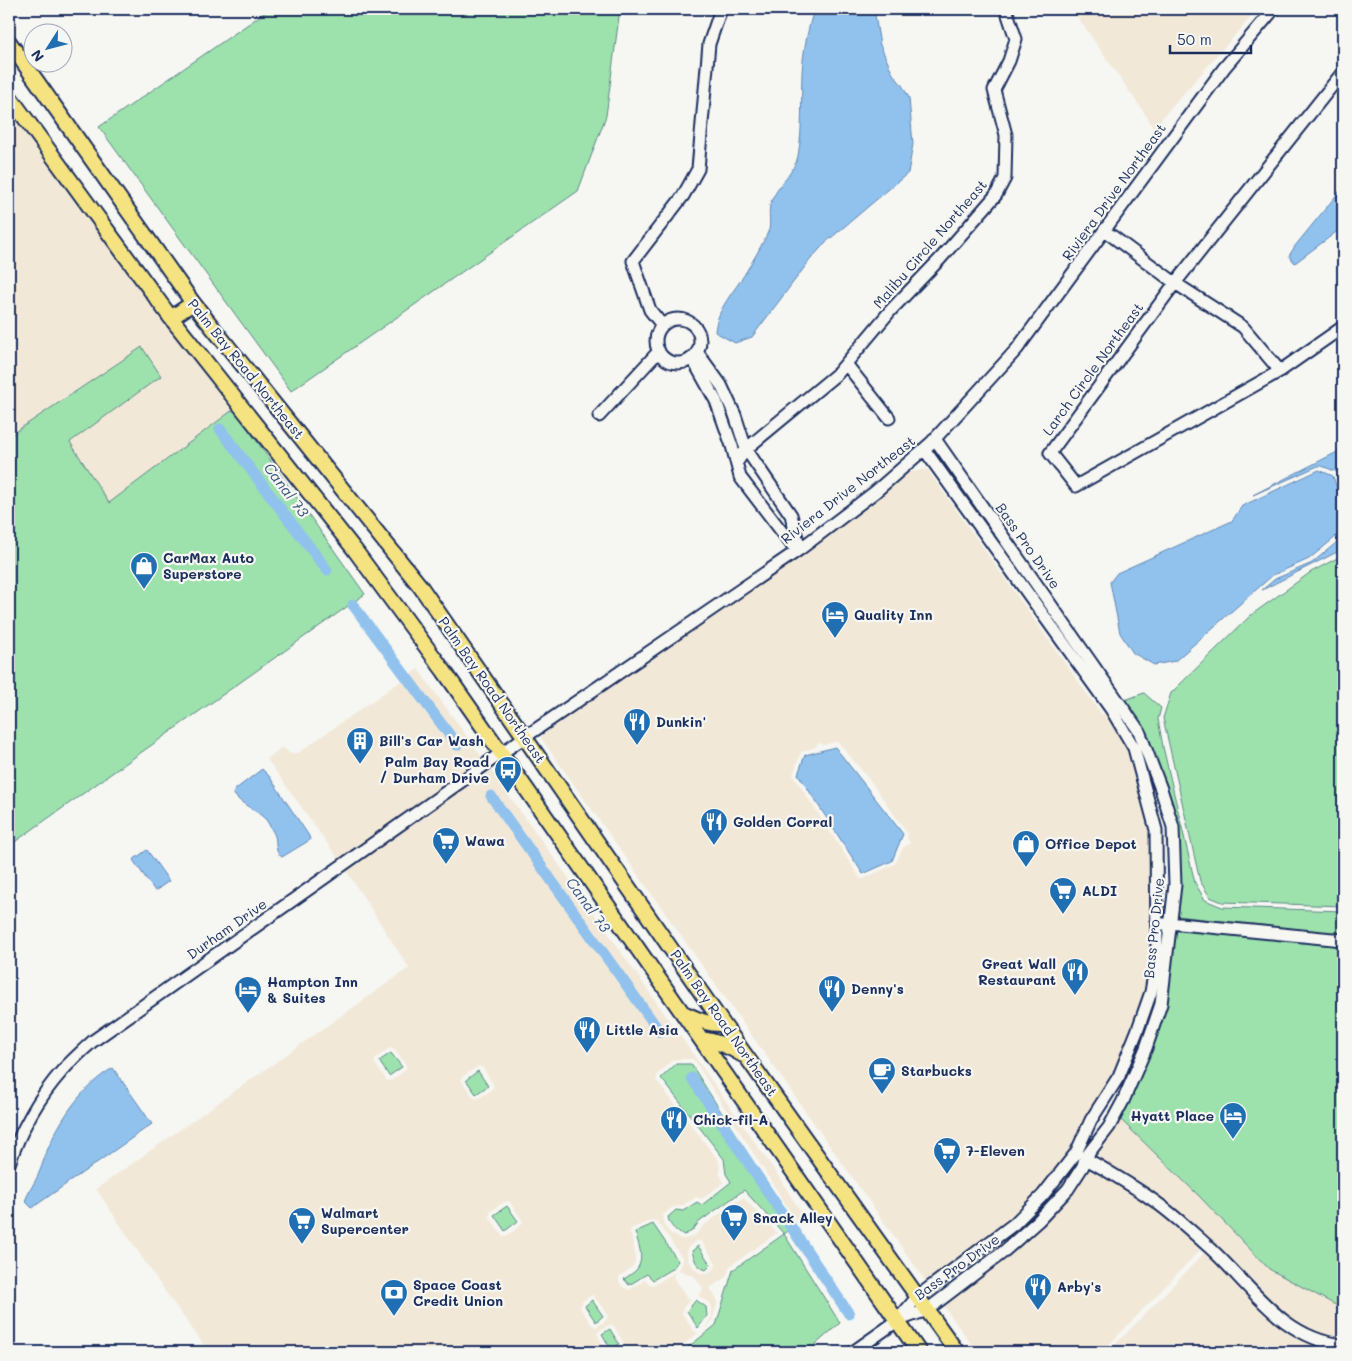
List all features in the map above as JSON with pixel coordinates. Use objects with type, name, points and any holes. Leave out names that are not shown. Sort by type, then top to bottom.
[{"type":"main road","name":"Palm Bay Road Northeast","points":[[9,42],[193,303],[420,586],[723,1024],[957,1352]]},
{"type":"main road","name":"Palm Bay Road Northeast","points":[[9,96],[171,318],[354,549],[444,671],[500,754],[919,1352]]},
{"type":"main road","points":[[171,318],[193,303]]},
{"type":"main road","points":[[682,1012],[702,1022],[723,1024]]},
{"type":"main road","points":[[700,1038],[714,1040],[730,1046],[748,1058]]},
{"type":"street","points":[[662,325],[650,310],[633,261],[684,196],[698,169],[709,44],[721,9]]},
{"type":"street","name":"Malibu Circle Northeast","points":[[736,462],[746,449],[838,373],[891,310],[940,259],[996,195],[1005,178],[1006,135],[994,90],[1009,61],[1016,39],[1006,9]]},
{"type":"street","name":"Riviera Drive Northeast","points":[[500,754],[800,549],[869,497],[935,439],[1017,349],[1224,68],[1274,9]]},
{"type":"street","name":"Larch Circle Northeast","points":[[1343,72],[1175,283],[1050,453],[1076,486],[1280,372],[1343,326]]},
{"type":"street","points":[[1104,230],[1175,283],[1243,327],[1280,372]]},
{"type":"street","points":[[675,319],[690,322],[700,336],[700,343],[695,355],[688,361],[676,363],[667,360],[658,351],[656,343],[657,335],[662,325],[675,319]]},
{"type":"street","points":[[600,416],[658,351]]},
{"type":"street","points":[[695,355],[716,401],[732,446],[740,477],[792,545],[800,549]]},
{"type":"street","points":[[695,355],[721,385],[735,415],[746,449],[791,515],[800,549]]},
{"type":"street","points":[[846,364],[889,418]]},
{"type":"street","name":"Bass Pro Drive","points":[[897,1321],[927,1310],[1002,1254],[1038,1221],[1068,1189],[1086,1158],[1109,1127],[1123,1101],[1146,1048],[1161,1004],[1175,886],[1172,827],[1161,789],[1139,731],[935,439]]},
{"type":"street","name":"Bass Pro Drive","points":[[897,1321],[917,1297],[1014,1224],[1044,1195],[1076,1152],[1091,1120],[1119,1076],[1151,992],[1157,956],[1156,830],[1134,748],[1110,710],[924,449]]},
{"type":"street","name":"Durham Drive","points":[[9,1164],[18,1138],[48,1089],[62,1071],[92,1041],[500,754]]},
{"type":"street","points":[[1156,925],[1170,923],[1343,940]]},
{"type":"street","points":[[1086,1158],[1151,1198],[1209,1248],[1258,1298],[1296,1330],[1326,1343],[1343,1345]]},
{"type":"street","points":[[853,1352],[897,1321]]},
{"type":"shaded area","points":[[1072,9],[1258,9],[1153,128],[1146,115]]},
{"type":"shaded area","points":[[9,106],[168,326],[234,409],[109,504],[70,442],[142,347],[9,436]]},
{"type":"shaded area","points":[[927,469],[1102,715],[1105,713],[1128,751],[1150,832],[1151,957],[1145,991],[1113,1074],[1086,1117],[1070,1150],[1039,1191],[1011,1220],[927,1283],[539,735],[800,556],[802,557],[807,553],[806,551],[840,527],[905,473]],"holes":[[[819,743],[823,745],[839,743],[872,783],[908,834],[907,838],[910,843],[903,848],[895,864],[863,879],[860,878],[793,775],[801,752],[815,747]]]},
{"type":"shaded area","points":[[418,669],[484,760],[340,861],[267,759],[282,747],[291,754],[298,753]]},
{"type":"shaded area","points":[[490,769],[775,1171],[804,1217],[797,1222],[695,1061],[692,1059],[673,1060],[658,1074],[656,1080],[719,1161],[720,1175],[724,1182],[702,1199],[696,1197],[682,1206],[673,1207],[663,1215],[664,1226],[671,1234],[681,1239],[686,1239],[695,1235],[703,1226],[743,1197],[777,1233],[730,1266],[726,1277],[710,1288],[718,1301],[712,1321],[705,1328],[712,1316],[711,1304],[698,1296],[703,1288],[695,1277],[677,1271],[683,1259],[657,1221],[651,1220],[631,1229],[635,1261],[633,1266],[619,1277],[619,1282],[624,1288],[629,1290],[645,1280],[654,1285],[675,1272],[674,1279],[687,1297],[691,1299],[683,1308],[682,1313],[694,1331],[698,1333],[674,1352],[615,1352],[622,1348],[624,1344],[611,1324],[600,1330],[597,1334],[607,1352],[209,1352],[162,1287],[96,1189],[409,968],[346,870]],"holes":[[[393,1048],[407,1067],[392,1080],[387,1081],[374,1062],[376,1058],[388,1049]],[[479,1066],[483,1068],[494,1086],[491,1090],[475,1099],[461,1080],[463,1076]],[[509,1201],[523,1221],[521,1225],[508,1235],[503,1236],[489,1216],[491,1211],[504,1202]],[[696,1241],[701,1241],[716,1263],[716,1266],[709,1273],[705,1274],[698,1272],[688,1261],[687,1248]],[[593,1295],[608,1315],[606,1320],[596,1327],[592,1325],[580,1308],[582,1302]]]},
{"type":"shaded area","points":[[1120,1119],[1199,1196],[1269,1269],[1343,1308],[1343,1339],[1328,1338],[1300,1325],[1262,1293],[1214,1243],[1155,1194],[1094,1156]]},
{"type":"shaded area","points":[[1089,1167],[1147,1203],[1201,1249],[1102,1352],[1012,1352],[1005,1346],[996,1352],[977,1352],[943,1305],[1006,1258],[1041,1225],[1072,1192]]},
{"type":"shaded area","points":[[1209,1248],[1296,1330],[1343,1345],[1343,1352],[1108,1352]]},
{"type":"green space","points":[[270,9],[620,9],[606,116],[578,191],[291,391],[99,127]]},
{"type":"green space","points":[[142,347],[161,376],[70,442],[109,503],[234,409],[365,594],[9,846],[9,436]]},
{"type":"green space","points":[[1343,555],[1343,906],[1222,902],[1210,897],[1200,881],[1163,718],[1171,693],[1251,615],[1311,572]]},
{"type":"green space","points":[[1144,693],[1161,708],[1158,719],[1163,747],[1195,883],[1205,900],[1222,907],[1343,911],[1343,934],[1177,916],[1181,886],[1178,825],[1167,786],[1144,728],[1125,700]]},
{"type":"green space","points":[[1176,928],[1343,946],[1343,1308],[1269,1269],[1199,1196],[1120,1119],[1152,1049],[1166,1005]]},
{"type":"green space","points":[[391,1053],[402,1067],[389,1076],[379,1061]]},
{"type":"green space","points":[[676,1064],[691,1064],[794,1227],[784,1234],[744,1190],[699,1222],[692,1231],[684,1235],[672,1226],[668,1217],[676,1210],[683,1211],[697,1202],[702,1205],[731,1182],[726,1174],[724,1159],[661,1078]]},
{"type":"green space","points":[[478,1071],[488,1086],[476,1094],[466,1080]]},
{"type":"green space","points":[[507,1206],[518,1221],[505,1231],[494,1215]]},
{"type":"green space","points":[[653,1224],[678,1261],[673,1268],[653,1280],[647,1274],[629,1285],[624,1279],[636,1270],[640,1260],[640,1250],[635,1232]]},
{"type":"green space","points":[[784,1234],[840,1323],[807,1352],[682,1352],[716,1325],[733,1270]]},
{"type":"green space","points":[[698,1246],[711,1265],[706,1270],[696,1263],[692,1251]]},
{"type":"green space","points":[[592,1300],[603,1316],[596,1322],[585,1306]]},
{"type":"green space","points":[[696,1300],[706,1307],[707,1316],[698,1328],[687,1311]]},
{"type":"green space","points":[[610,1329],[619,1344],[611,1349],[602,1334]]},
{"type":"water","points":[[814,9],[874,9],[880,45],[893,74],[909,98],[913,144],[908,173],[825,243],[752,337],[735,343],[715,332],[716,323],[727,300],[766,237],[770,222],[769,210],[771,202],[777,190],[790,173],[798,156],[802,115],[803,56]]},
{"type":"water","points":[[1343,187],[1343,227],[1295,263],[1289,256],[1295,246]]},
{"type":"water","points":[[1343,449],[1343,490],[1337,472],[1318,466],[1253,495]]},
{"type":"water","points":[[1319,470],[1333,476],[1343,507],[1343,531],[1309,559],[1273,575],[1175,661],[1154,665],[1133,653],[1120,633],[1110,582],[1117,573],[1232,521],[1242,506]]},
{"type":"water","points":[[1343,537],[1343,549],[1262,590],[1275,579],[1312,563]]},
{"type":"water","points":[[835,747],[903,834],[892,861],[863,874],[798,774],[805,755]]},
{"type":"water","points":[[262,769],[269,776],[310,840],[282,857],[278,853],[275,836],[267,821],[240,801],[233,793]]},
{"type":"water","points":[[147,850],[169,881],[155,891],[133,860]]},
{"type":"water","points":[[113,1068],[152,1124],[32,1208],[25,1201],[61,1122],[84,1091]]},
{"type":"waterway","name":"Canal 73","points":[[220,429],[327,570]]},
{"type":"waterway","name":"Canal 73","points":[[353,605],[457,745]]},
{"type":"waterway","name":"Canal 73","points":[[491,796],[660,1032]]},
{"type":"waterway","name":"Canal 73","points":[[692,1078],[849,1314]]},
{"type":"place","name":"CarMax Auto Superstore","points":[[144,590]]},
{"type":"place","name":"Quality Inn","points":[[835,639]]},
{"type":"place","name":"Dunkin'","points":[[637,746]]},
{"type":"place","name":"Bill's Car Wash","points":[[360,765]]},
{"type":"place","name":"Palm Bay Road / Durham Drive","points":[[508,794]]},
{"type":"place","name":"Golden Corral","points":[[714,846]]},
{"type":"place","name":"Wawa","points":[[446,865]]},
{"type":"place","name":"Office Depot","points":[[1026,868]]},
{"type":"place","name":"ALDI","points":[[1063,915]]},
{"type":"place","name":"Great Wall Restaurant","points":[[1075,996]]},
{"type":"place","name":"Denny's","points":[[832,1013]]},
{"type":"place","name":"Hampton Inn & Suites","points":[[248,1014]]},
{"type":"place","name":"Little Asia","points":[[587,1054]]},
{"type":"place","name":"Starbucks","points":[[882,1095]]},
{"type":"place","name":"Hyatt Place","points":[[1233,1140]]},
{"type":"place","name":"Chick-fil-A","points":[[674,1144]]},
{"type":"place","name":"7-Eleven","points":[[947,1175]]},
{"type":"place","name":"Snack Alley","points":[[734,1242]]},
{"type":"place","name":"Walmart Supercenter","points":[[302,1245]]},
{"type":"place","name":"Arby's","points":[[1038,1311]]},
{"type":"place","name":"Space Coast Credit Union","points":[[394,1317]]}]
